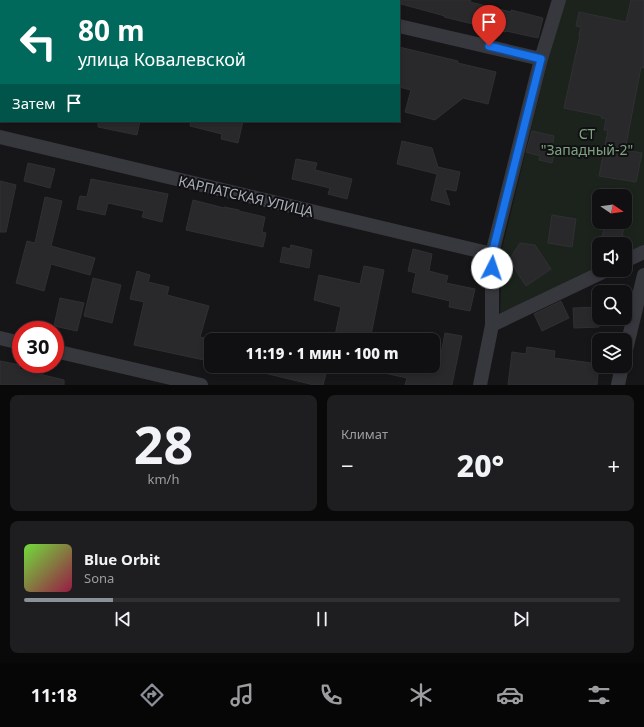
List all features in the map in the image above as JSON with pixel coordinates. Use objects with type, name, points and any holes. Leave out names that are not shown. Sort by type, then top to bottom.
[{"type":"street","points":[[480,385],[492,325],[492,254],[541,59],[559,0]]},
{"type":"street","points":[[400,26],[512,51],[541,59]]},
{"type":"street","name":"КАРПАТСКАЯ УЛИЦА","points":[[0,137],[492,254]]},
{"type":"street","points":[[632,258],[644,252]]},
{"type":"street","points":[[630,333],[644,275]]},
{"type":"street","points":[[492,325],[592,277]]},
{"type":"street","points":[[0,338],[12,341]]},
{"type":"street","points":[[64,353],[201,385]]},
{"type":"street","points":[[618,385],[621,373]]},
{"type":"green space","name":"СТ \"Западный-2\"","points":[[564,0],[644,0],[644,256],[632,262],[632,237],[592,237],[592,274],[500,320],[502,249]]},
{"type":"building","points":[[402,0],[471,0],[470,2],[543,18],[538,38],[444,17],[445,16],[401,4]]},
{"type":"building","points":[[631,0],[644,0],[644,68],[641,67],[625,150],[642,153],[636,182],[599,176],[608,130],[604,130],[606,119],[601,118],[602,116],[564,108],[580,35],[581,27],[576,26],[579,12],[626,22]]},
{"type":"building","points":[[400,47],[496,72],[488,104],[463,98],[435,120],[405,112],[411,90],[400,87]]},
{"type":"building","points":[[98,122],[140,122],[137,135],[98,127]]},
{"type":"building","points":[[191,122],[243,122],[238,143],[221,139],[222,134],[190,126]]},
{"type":"building","points":[[532,131],[554,136],[552,148],[555,149],[552,163],[539,160],[540,156],[526,152]]},
{"type":"building","points":[[402,141],[432,148],[438,167],[460,172],[456,191],[445,189],[450,205],[431,200],[437,174],[397,164]]},
{"type":"building","points":[[296,159],[317,163],[315,170],[352,179],[347,199],[328,194],[330,188],[292,179]]},
{"type":"building","points":[[28,163],[55,169],[50,188],[24,181]]},
{"type":"building","points":[[91,179],[168,194],[162,222],[142,217],[144,211],[108,203],[105,215],[77,209],[80,196],[87,197]]},
{"type":"building","points":[[0,181],[16,185],[6,232],[0,232]]},
{"type":"building","points":[[45,197],[62,201],[51,246],[95,258],[90,275],[51,264],[44,291],[16,283],[27,241],[35,243]]},
{"type":"building","points":[[193,200],[265,217],[262,232],[266,233],[263,247],[186,230]]},
{"type":"building","points":[[552,215],[576,219],[572,247],[548,243]]},
{"type":"building","points":[[604,229],[624,229],[622,237],[602,237]]},
{"type":"building","points":[[520,243],[535,245],[551,269],[526,286],[509,260]]},
{"type":"building","points":[[291,245],[312,250],[309,268],[280,262],[283,247],[290,249]]},
{"type":"building","points":[[413,249],[432,254],[429,271],[448,276],[446,283],[475,289],[470,311],[449,307],[450,301],[412,292],[416,273],[408,271]]},
{"type":"building","points":[[364,266],[384,270],[371,333],[335,333],[341,307],[314,300],[319,275],[360,284]]},
{"type":"building","points":[[137,271],[150,275],[148,282],[169,287],[167,295],[209,306],[200,337],[204,338],[204,360],[134,345],[144,302],[130,299]]},
{"type":"building","points":[[93,278],[121,285],[112,323],[84,316]]},
{"type":"building","points":[[60,298],[84,303],[77,331],[64,328],[64,321],[55,321]]},
{"type":"building","points":[[561,301],[569,318],[542,331],[534,314]]},
{"type":"building","points":[[592,307],[592,325],[599,325],[599,327],[574,328],[573,308]]},
{"type":"building","points":[[445,333],[462,336],[452,385],[405,385],[407,378],[384,373],[440,373],[440,359]]},
{"type":"building","points":[[527,347],[555,351],[554,358],[592,363],[592,373],[598,373],[597,385],[508,385],[512,352],[526,354]]},
{"type":"building","points":[[0,361],[12,363],[12,373],[35,373],[64,380],[64,385],[0,385]]},
{"type":"building","points":[[264,373],[326,373],[323,385],[314,385]]},
{"type":"route","points":[[489,46],[541,59],[492,254],[492,268]]}]
